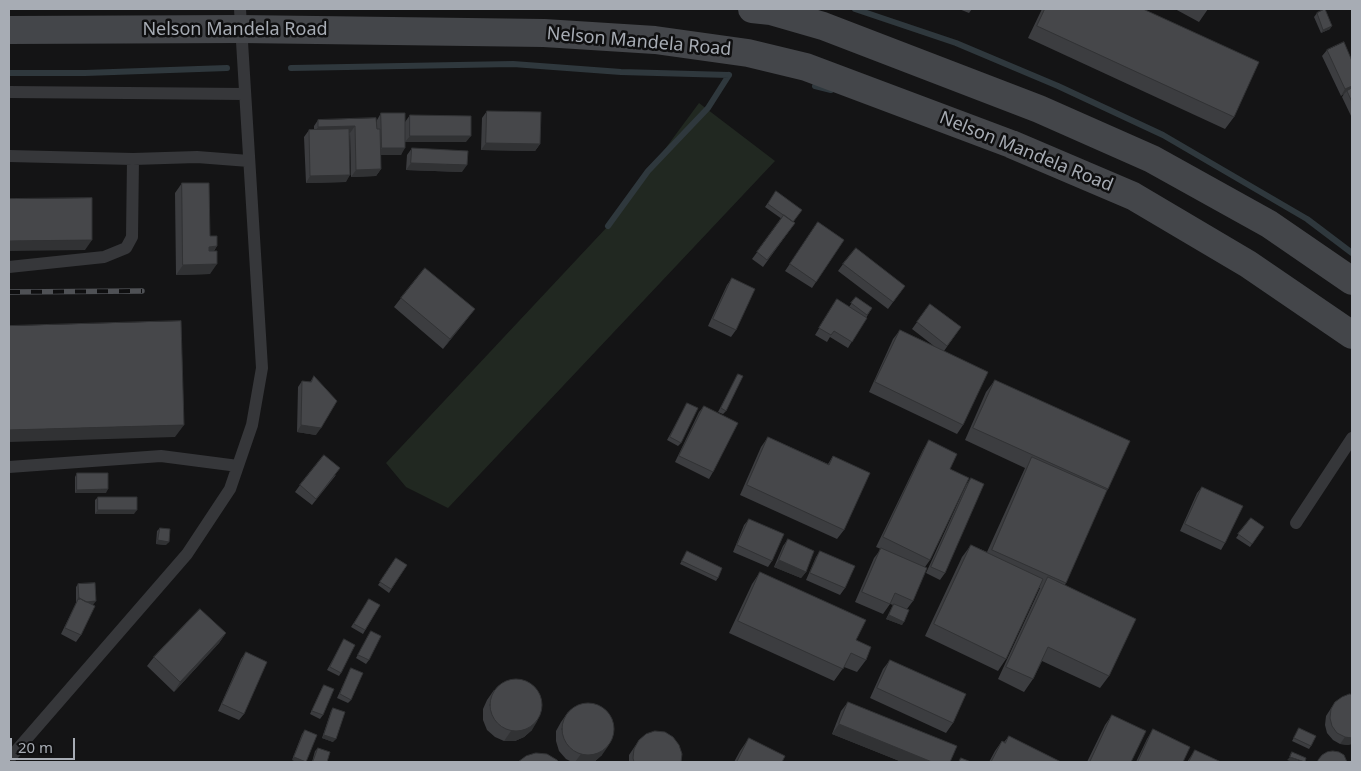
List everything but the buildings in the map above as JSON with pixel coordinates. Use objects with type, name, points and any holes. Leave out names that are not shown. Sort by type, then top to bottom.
[{"type":"main road","points":[[765,9],[824,26],[1039,109],[1152,159],[1269,224],[1352,281]]},
{"type":"main road","name":"Nelson Mandela Road","points":[[9,30],[241,19],[656,40],[748,52],[806,67],[1011,144],[1133,196],[1248,264],[1352,335]]},
{"type":"lane","points":[[9,759],[187,554],[230,490],[252,425],[262,368],[241,19]]},
{"type":"lane","points":[[9,92],[246,94]]},
{"type":"lane","points":[[9,156],[133,159],[197,156],[249,161]]},
{"type":"lane","points":[[9,267],[104,257],[126,248],[132,237],[133,159]]},
{"type":"lane","points":[[1296,524],[1352,438]]},
{"type":"lane","points":[[9,467],[161,456],[238,466]]},
{"type":"shaded area","points":[[699,103],[775,161],[448,508],[406,487],[386,463],[608,226]]},
{"type":"waterway","points":[[855,9],[956,43],[1058,86],[1163,135],[1307,219],[1352,253]]},
{"type":"waterway","points":[[291,68],[513,64],[621,72],[729,75]]},
{"type":"waterway","points":[[9,73],[85,73],[227,68]]},
{"type":"waterway","points":[[608,226],[648,171],[708,108],[729,75]]},
{"type":"waterway","points":[[815,86],[831,90]]},
{"type":"railway","points":[[9,292],[142,291]]}]
